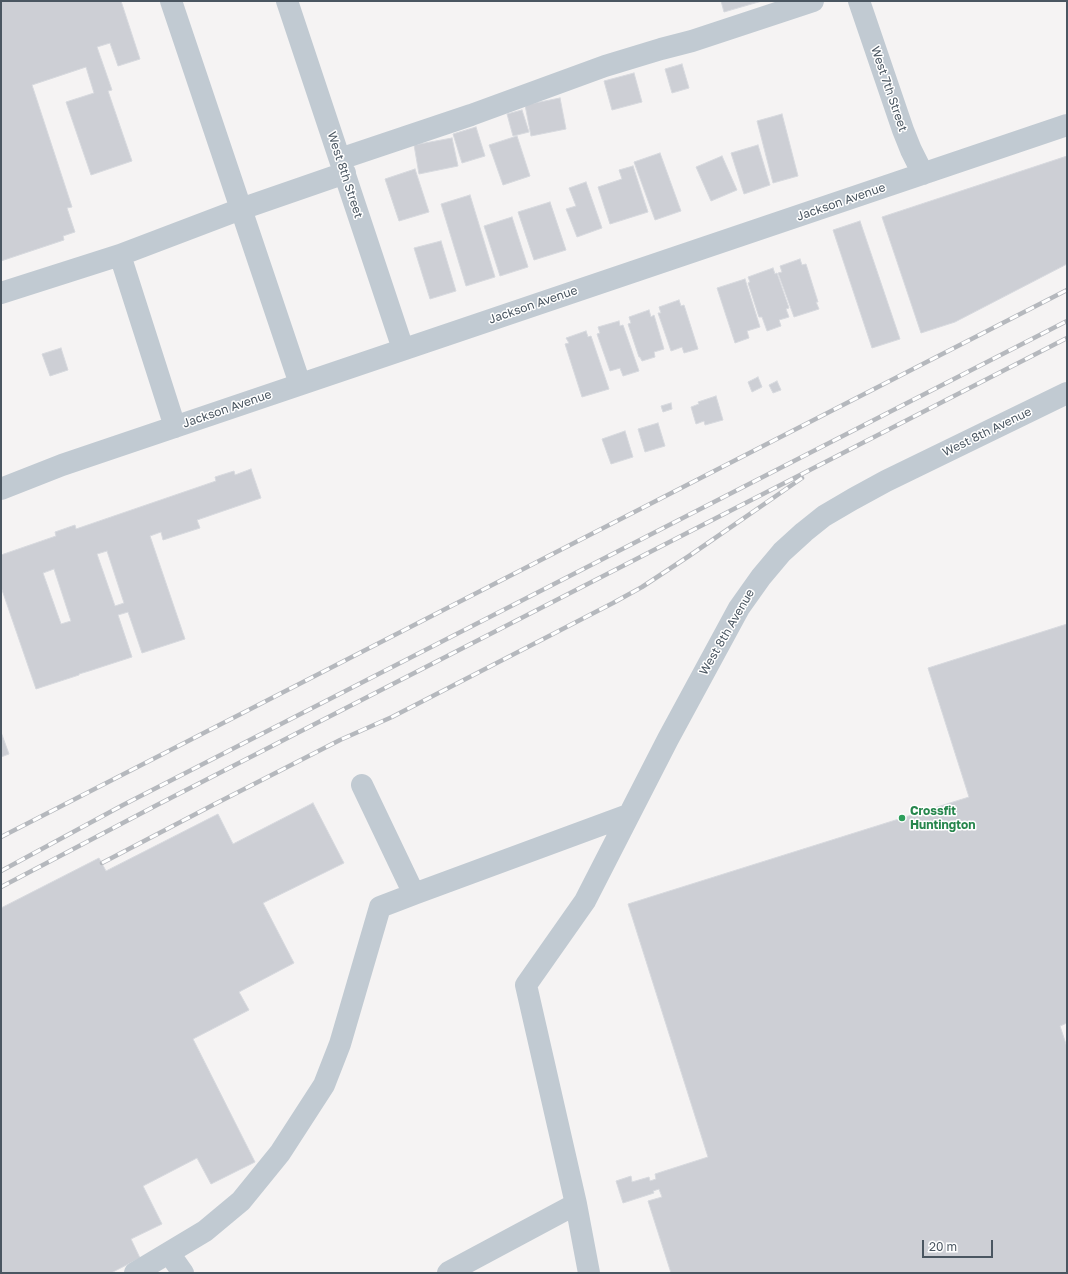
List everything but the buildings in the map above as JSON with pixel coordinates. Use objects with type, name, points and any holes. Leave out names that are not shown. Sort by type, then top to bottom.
[{"type":"street","points":[[171,1],[300,384]]},
{"type":"street","name":"West 8th Street","points":[[287,1],[403,349]]},
{"type":"street","points":[[1,294],[120,255],[241,209],[342,166],[471,115],[605,66],[692,41],[813,1]]},
{"type":"street","name":"West 7th Street","points":[[859,1],[903,130],[923,174]]},
{"type":"street","name":"Jackson Avenue","points":[[1,489],[62,465],[1067,125]]},
{"type":"street","points":[[120,255],[175,427]]},
{"type":"street","name":"West 8th Avenue","points":[[589,1273],[576,1204],[526,985],[585,901],[628,815],[720,640],[739,608],[761,577],[782,552],[824,516],[853,499],[886,481],[1067,393]]},
{"type":"street","points":[[362,785],[414,894]]},
{"type":"street","points":[[135,1273],[205,1231],[241,1202],[280,1153],[324,1085],[340,1044],[380,907],[628,815]]},
{"type":"street","points":[[448,1273],[576,1204]]},
{"type":"street","points":[[169,1253],[183,1273]]},
{"type":"railway","points":[[1,837],[1067,290]]},
{"type":"railway","points":[[1,871],[123,805],[1067,321]]},
{"type":"railway","points":[[1,887],[157,805],[1067,338]]},
{"type":"railway","points":[[102,863],[340,740],[392,717],[613,603],[642,587],[689,556],[802,478]]},
{"type":"place","name":"Crossfit Huntington","points":[[902,818]]}]
